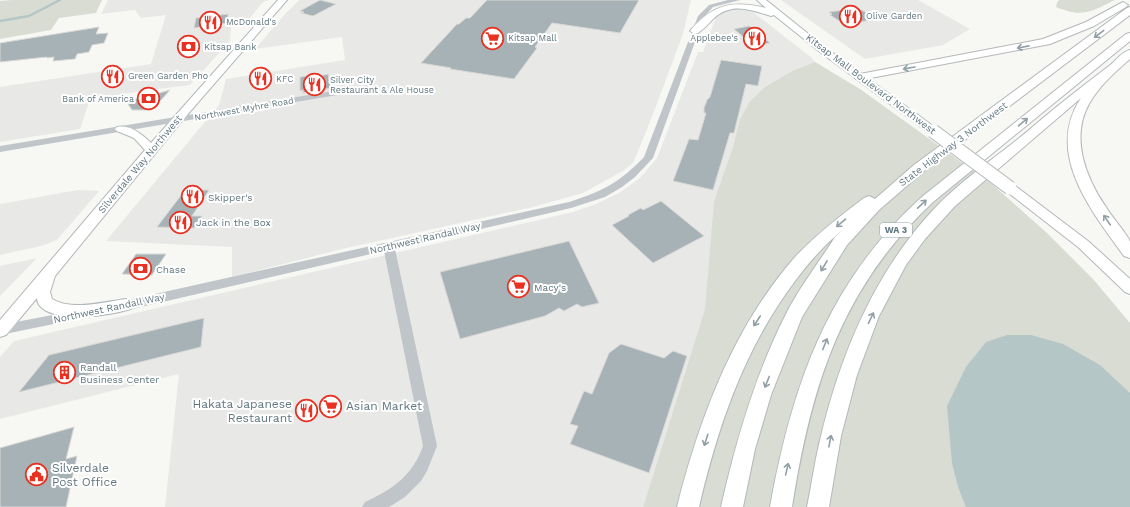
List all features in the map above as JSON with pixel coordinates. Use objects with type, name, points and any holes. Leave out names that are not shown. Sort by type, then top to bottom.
[{"type":"highway","points":[[860,77],[1046,42],[1090,24],[1130,2]]},
{"type":"highway","name":"State Highway 3 Northwest","points":[[732,507],[745,448],[761,395],[794,315],[841,241],[874,207],[919,168],[1130,10]]},
{"type":"highway","name":"WA 3","points":[[781,507],[788,466],[806,395],[818,364],[843,306],[888,238],[905,220],[956,174],[999,142],[1130,36]]},
{"type":"highway","points":[[818,507],[831,436],[853,362],[864,332],[883,292],[911,246],[940,212],[978,178],[1130,53]]},
{"type":"highway","points":[[1112,69],[1085,101],[1078,114],[1074,144],[1080,172],[1090,194],[1130,252]]},
{"type":"highway","points":[[688,507],[698,462],[721,396],[753,328],[776,293],[793,270],[820,242],[867,202],[919,168]]},
{"type":"main road","name":"Silverdale Way Northwest","points":[[0,331],[177,120],[283,0]]},
{"type":"main road","name":"Kitsap Mall Boulevard Northwest","points":[[761,0],[860,77],[1071,234],[1130,288]]},
{"type":"main road","points":[[695,31],[716,12],[732,6],[754,7],[780,16]]},
{"type":"main road","points":[[121,129],[138,136],[152,150]]},
{"type":"main road","points":[[56,264],[44,288],[44,299],[50,307],[57,310],[67,310],[126,305]]},
{"type":"street","name":"Northwest Randall Way","points":[[0,331],[126,305],[571,205],[601,195],[628,179],[648,158],[664,110],[701,16],[705,10],[716,4],[737,0]]},
{"type":"street","name":"Northwest Myhre Road","points":[[0,149],[370,87]]},
{"type":"street","points":[[370,507],[386,500],[406,486],[422,467],[430,446],[389,246]]},
{"type":"shaded area","points":[[102,0],[96,13],[59,18],[51,30],[0,39],[0,1]]},
{"type":"shaded area","points":[[108,0],[269,0],[263,2],[245,24],[231,26],[230,41],[190,85],[90,99],[80,129],[0,142],[0,87],[151,64],[166,15],[141,18],[135,10],[101,14]]},
{"type":"shaded area","points":[[299,0],[691,0],[683,34],[633,163],[623,171],[583,193],[533,207],[342,249],[232,277],[232,247],[106,241],[219,105],[226,79],[345,60],[342,37],[255,49]]},
{"type":"shaded area","points":[[781,0],[918,0],[970,29],[943,45],[865,59]]},
{"type":"shaded area","points":[[1059,0],[1115,0],[1099,8],[1080,13],[1056,7]]},
{"type":"shaded area","points":[[736,8],[749,9],[812,58],[815,62],[792,71],[765,87],[750,101],[740,119],[732,150],[705,309],[643,507],[165,507],[179,374],[0,419],[0,357],[14,341],[573,212],[596,204],[619,193],[640,178],[657,158],[698,52],[703,52],[717,15],[726,10]]},
{"type":"shaded area","points":[[815,62],[860,89],[992,184],[1047,233],[1093,279],[1130,323],[1130,507],[643,507],[705,309],[714,202],[732,150],[740,119],[750,101],[765,87],[792,71]]},
{"type":"shaded area","points":[[78,190],[99,191],[57,240],[41,246],[0,255],[0,204]]},
{"type":"shaded area","points":[[37,258],[0,296],[0,266]]},
{"type":"shaded area","points":[[1007,335],[1031,335],[1063,344],[1100,365],[1130,393],[1130,507],[966,507],[958,487],[952,463],[947,406],[966,367],[986,342]]},
{"type":"building","points":[[320,0],[336,4],[313,16],[301,13],[304,12],[300,11]]},
{"type":"building","name":"Kitsap Mall","points":[[487,0],[639,0],[620,33],[552,23],[535,47],[537,48],[514,79],[421,63],[457,24],[466,18],[470,18]]},
{"type":"building","name":"Olive Garden","points":[[858,8],[877,19],[847,24],[830,15],[832,14],[829,12]]},
{"type":"building","name":"McDonald's","points":[[228,14],[227,23],[194,28],[196,18]]},
{"type":"building","name":"Applebee's","points":[[749,26],[770,43],[754,46],[734,29]]},
{"type":"building","points":[[99,27],[96,34],[108,33],[104,43],[92,45],[89,52],[77,54],[75,59],[53,61],[54,57],[47,57],[0,62],[0,43]]},
{"type":"building","points":[[721,60],[762,66],[758,86],[746,84],[734,133],[730,133],[713,190],[673,181],[689,139],[698,140],[706,113],[704,113],[704,108],[710,97]]},
{"type":"building","name":"Silver City Restaurant & Ale House","points":[[320,74],[320,76],[328,74],[331,88],[303,93],[303,90],[300,91],[300,77]]},
{"type":"building","name":"Bank of America","points":[[170,90],[152,110],[132,110],[128,104],[133,102],[139,96],[149,96]]},
{"type":"building","points":[[185,190],[209,190],[192,216],[202,216],[194,228],[157,227]]},
{"type":"building","points":[[661,201],[704,236],[653,263],[612,225],[641,208],[643,210]]},
{"type":"building","name":"Macy's","points":[[569,241],[599,303],[582,307],[577,304],[564,311],[559,308],[545,316],[460,339],[440,272]]},
{"type":"building","name":"Chase","points":[[136,254],[166,254],[152,275],[122,274]]},
{"type":"building","name":"Randall Business Center","points":[[204,318],[201,347],[19,392],[49,355]]},
{"type":"building","points":[[621,344],[664,358],[673,351],[687,356],[649,473],[570,444],[578,426],[570,424],[584,391],[592,394],[609,353]]},
{"type":"building","name":"Silverdale Post Office","points":[[74,427],[66,459],[77,456],[66,507],[0,507],[0,448]]},
{"type":"waterway","points":[[0,21],[29,16],[60,0]]},
{"type":"place","name":"Olive Garden","points":[[851,16]]},
{"type":"place","name":"McDonald's","points":[[210,22]]},
{"type":"place","name":"Kitsap Mall","points":[[492,38]]},
{"type":"place","name":"Applebee's","points":[[754,38]]},
{"type":"place","name":"Kitsap Bank","points":[[189,47]]},
{"type":"place","name":"Green Garden Pho","points":[[112,76]]},
{"type":"place","name":"KFC","points":[[261,79]]},
{"type":"place","name":"Silver City Restaurant & Ale House","points":[[315,85]]},
{"type":"place","name":"Bank of America","points":[[149,99]]},
{"type":"place","name":"Skipper's","points":[[192,197]]},
{"type":"place","name":"Jack in the Box","points":[[180,222]]},
{"type":"place","name":"Chase","points":[[140,269]]},
{"type":"place","name":"Macy's","points":[[518,287]]},
{"type":"place","name":"Randall Business Center","points":[[64,373]]},
{"type":"place","name":"Asian Market","points":[[330,406]]},
{"type":"place","name":"Hakata Japanese Restaurant","points":[[307,411]]},
{"type":"place","name":"Silverdale Post Office","points":[[37,475]]}]
